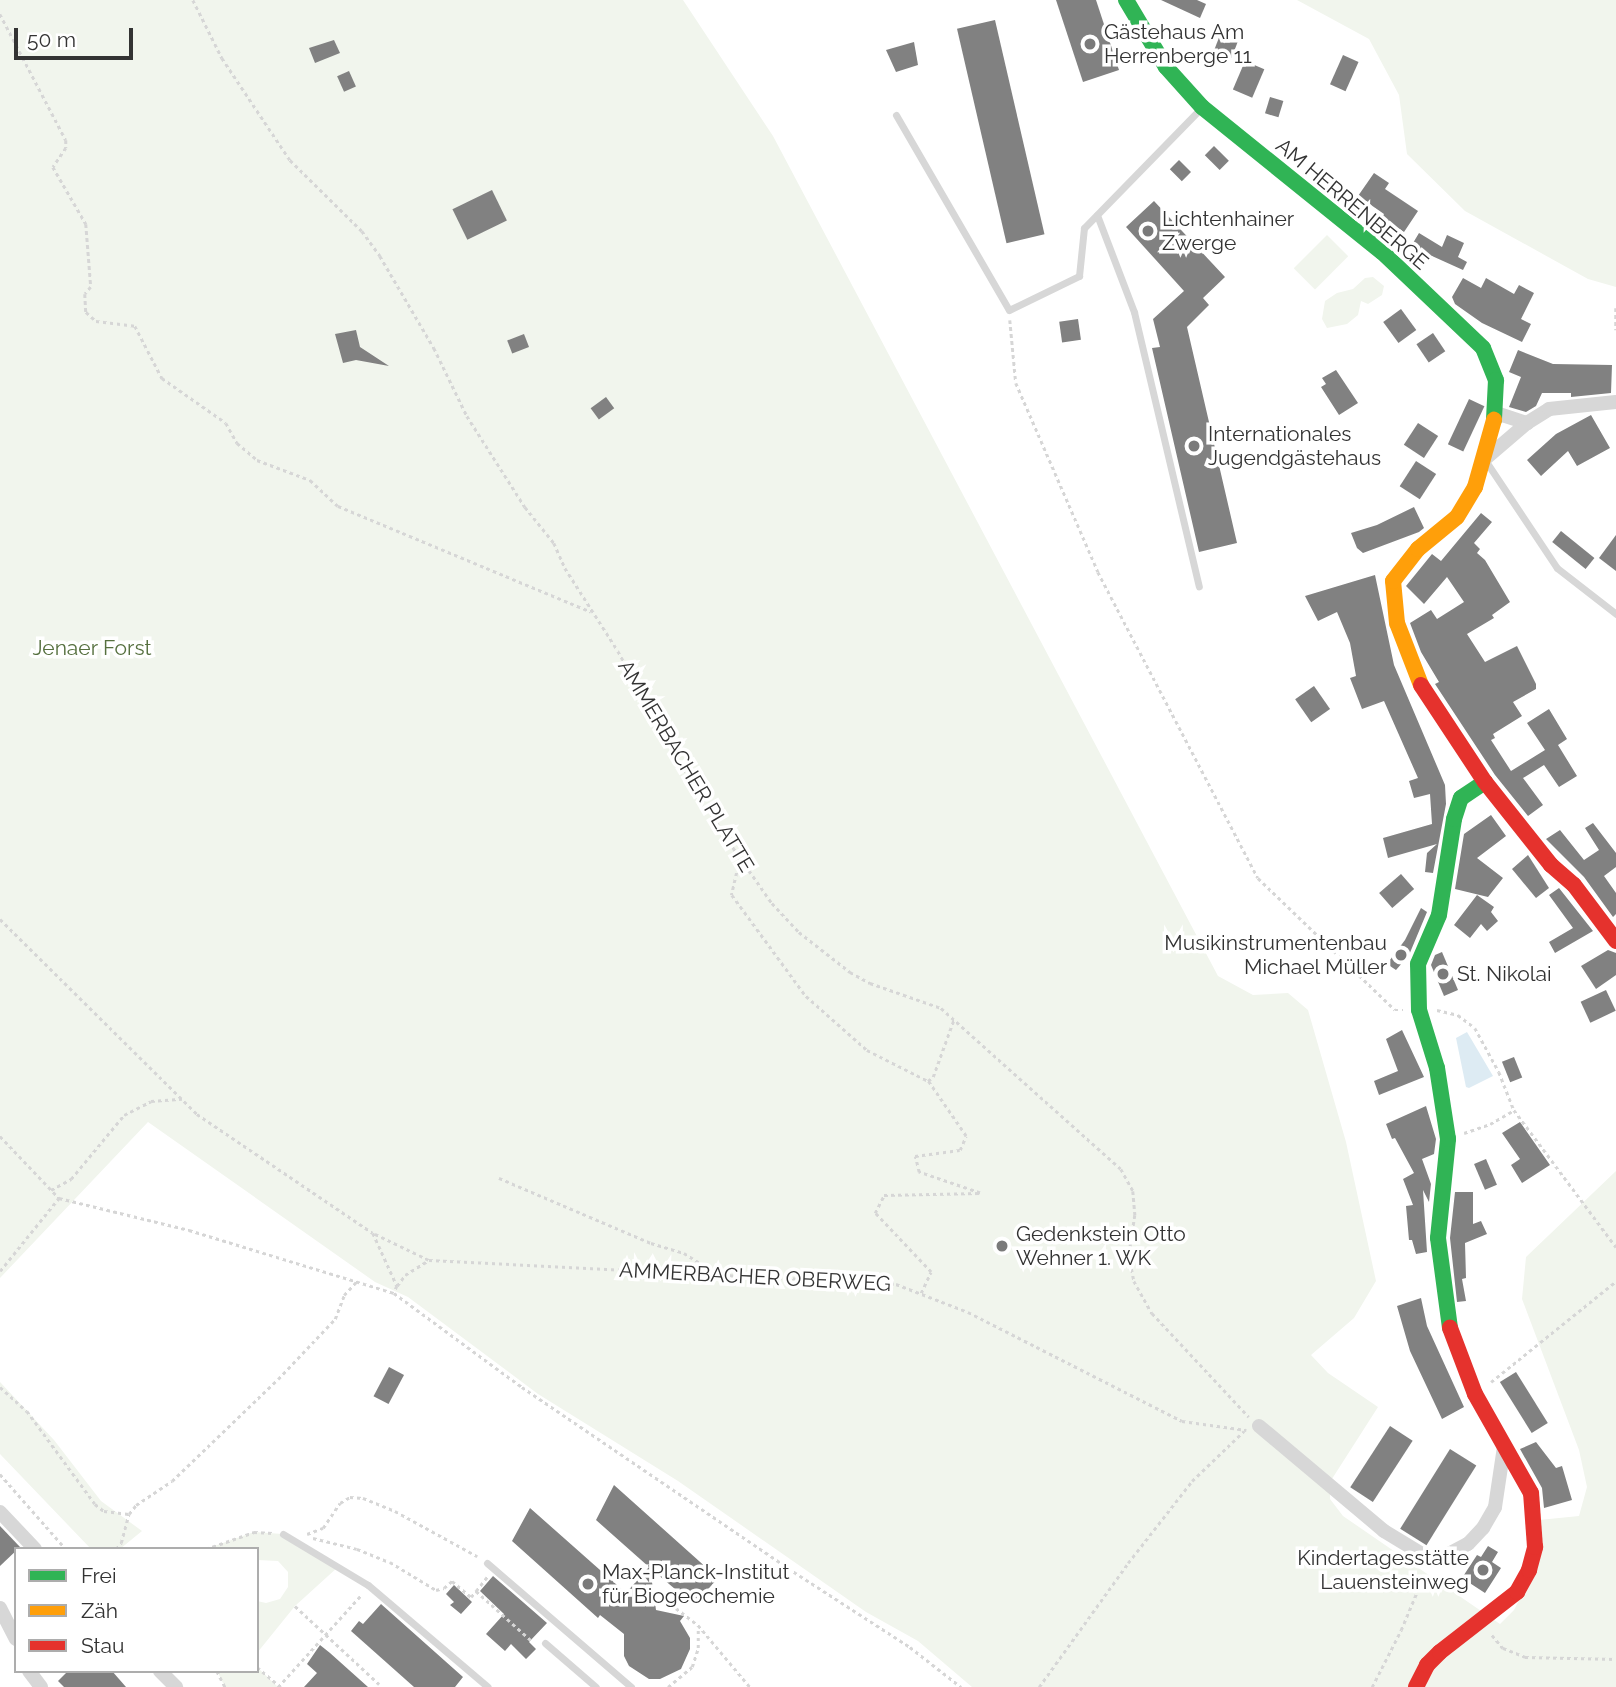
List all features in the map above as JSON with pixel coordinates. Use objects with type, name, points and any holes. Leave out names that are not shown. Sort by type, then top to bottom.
[{"type":"street","name":"AM HERRENBERGE","points":[[1126,0],[1166,67],[1202,107],[1382,253],[1483,348],[1496,380],[1496,413],[1475,487],[1457,517],[1418,549],[1393,581],[1397,623],[1417,678],[1485,782]]},
{"type":"street","points":[[1485,459],[1527,423],[1549,409],[1566,405],[1616,402]]},
{"type":"street","points":[[1496,413],[1527,423]]},
{"type":"street","points":[[1416,1687],[1427,1665],[1517,1592],[1529,1570],[1535,1547],[1531,1493],[1475,1394],[1447,1320],[1438,1238],[1448,1139],[1437,1068],[1419,1010],[1418,964],[1439,915],[1454,819],[1461,798],[1485,782],[1551,866],[1574,885],[1616,941]]},
{"type":"street","points":[[1252,1428],[1384,1531],[1430,1559],[1445,1556],[1468,1544],[1483,1528],[1495,1507],[1504,1447]]},
{"type":"street","points":[[0,1512],[33,1547]]},
{"type":"street","points":[[0,1608],[14,1635]]},
{"type":"street","points":[[162,1673],[176,1687]]},
{"type":"lane","points":[[896,115],[1009,310],[1079,276],[1084,228],[1202,107]]},
{"type":"lane","points":[[1097,215],[1134,312],[1199,586]]},
{"type":"lane","points":[[1485,459],[1558,568],[1616,614]]},
{"type":"lane","points":[[283,1534],[368,1586],[488,1687]]},
{"type":"lane","points":[[487,1563],[631,1687]]},
{"type":"lane","points":[[545,1643],[596,1687]]},
{"type":"path","name":"AMMERBACHER PLATTE","points":[[193,0],[222,58],[290,160],[362,231],[380,256],[400,295],[434,348],[467,416],[525,507],[554,543],[591,612],[618,652],[740,859],[772,903],[830,958],[870,983],[941,1008],[982,1048],[1121,1169],[1133,1191],[1135,1215],[1129,1255],[1134,1281],[1152,1313],[1232,1401],[1252,1428]]},
{"type":"path","points":[[0,14],[66,140],[66,148],[53,167],[86,223],[91,287],[85,294],[86,312],[96,321],[135,326],[162,378],[226,423],[237,443],[257,460],[310,480],[338,506],[591,612]]},
{"type":"path","points":[[1616,308],[1616,330]]},
{"type":"path","points":[[1009,310],[1016,383],[1098,572],[1258,878],[1395,1010],[1458,1015],[1475,1028],[1499,1072],[1514,1110],[1616,1247]]},
{"type":"path","points":[[740,859],[732,895],[806,996],[867,1050],[928,1081],[966,1136],[960,1150],[915,1156],[919,1172],[980,1193],[884,1195],[875,1213],[931,1272],[921,1293]]},
{"type":"path","name":"AMMERBACHER OBERWEG","points":[[0,919],[197,1114],[373,1233],[429,1260],[896,1284],[968,1312],[1182,1421],[1252,1428]]},
{"type":"path","points":[[928,1081],[933,1077],[954,1019]]},
{"type":"path","points":[[51,1190],[71,1179],[124,1115],[151,1101],[181,1099]]},
{"type":"path","points":[[1448,1139],[1490,1124],[1514,1110]]},
{"type":"path","points":[[0,1136],[59,1198],[190,1230],[394,1293],[522,1387],[788,1568],[910,1647],[961,1687]]},
{"type":"path","points":[[499,1178],[651,1243],[684,1253],[718,1274]]},
{"type":"path","points":[[0,1271],[59,1198]]},
{"type":"path","points":[[373,1233],[397,1286]]},
{"type":"path","points":[[394,1293],[405,1275],[429,1260]]},
{"type":"path","points":[[118,1547],[129,1514],[136,1505],[173,1480],[287,1369],[335,1319],[344,1295],[358,1280]]},
{"type":"path","points":[[1475,1394],[1616,1280]]},
{"type":"path","points":[[0,1387],[27,1411],[95,1504],[104,1511],[129,1514]]},
{"type":"path","points":[[1039,1687],[1128,1563],[1192,1481],[1252,1428]]},
{"type":"path","points":[[0,1474],[64,1547]]},
{"type":"path","points":[[481,1585],[471,1597],[453,1581],[436,1590],[390,1562],[358,1549],[303,1535],[323,1528],[340,1503],[350,1497],[363,1499],[424,1526],[487,1563]]},
{"type":"path","points":[[212,1547],[254,1532],[283,1534]]},
{"type":"path","points":[[1372,1687],[1401,1630],[1430,1559]]},
{"type":"path","points":[[476,1591],[534,1643],[545,1643]]},
{"type":"path","points":[[259,1669],[279,1687],[354,1605]]},
{"type":"path","points":[[295,1606],[329,1634],[379,1684]]},
{"type":"path","points":[[676,1608],[698,1625],[750,1687]]},
{"type":"path","points":[[668,1687],[692,1667],[698,1648],[698,1625]]},
{"type":"path","points":[[1492,1628],[1492,1638],[1503,1648],[1524,1657],[1616,1659]]},
{"type":"green space","name":"Jenaer Forst","points":[[0,0],[683,0],[773,136],[1218,976],[1253,995],[1288,993],[1308,1010],[1346,1142],[1376,1281],[1354,1318],[1311,1355],[1328,1373],[1378,1407],[1330,1482],[1330,1499],[1343,1516],[1500,1624],[1514,1610],[1534,1571],[1539,1520],[1579,1516],[1587,1487],[1579,1450],[1522,1299],[1526,1257],[1616,1171],[1616,1687],[972,1687],[918,1641],[866,1612],[678,1481],[538,1394],[408,1297],[375,1282],[148,1122],[0,1278]]},
{"type":"green space","points":[[1297,0],[1616,0],[1616,287],[1588,279],[1465,211],[1407,154],[1399,95],[1369,39]]},
{"type":"green space","points":[[1327,235],[1348,256],[1315,289],[1294,268]]},
{"type":"green space","points":[[1373,277],[1384,286],[1382,295],[1368,304],[1361,301],[1358,315],[1347,324],[1327,328],[1322,319],[1325,301],[1337,293],[1353,289],[1365,278]]},
{"type":"green space","points":[[0,1382],[54,1440],[101,1501],[142,1531],[122,1547],[89,1547],[0,1454]]},
{"type":"green space","points":[[254,1532],[283,1534],[338,1567],[295,1606],[259,1651],[259,1601],[266,1603],[280,1599],[288,1587],[288,1572],[278,1561],[259,1560],[259,1547],[212,1547]]},
{"type":"green space","points":[[259,1669],[278,1687],[225,1687],[218,1673],[259,1673]]},
{"type":"shaded area","points":[[1467,1032],[1493,1076],[1469,1088],[1466,1087],[1456,1038]]},
{"type":"building","name":"Gästehaus Am Herrenberge 11","points":[[1056,0],[1096,0],[1119,70],[1083,82]]},
{"type":"building","points":[[1161,0],[1197,0],[1206,4],[1200,18]]},
{"type":"building","points":[[995,20],[1044,234],[1006,243],[957,29]]},
{"type":"building","points":[[1220,35],[1238,42],[1232,58],[1214,51]]},
{"type":"building","points":[[334,40],[340,53],[315,63],[309,48]]},
{"type":"building","points":[[914,42],[918,65],[896,72],[886,50]]},
{"type":"building","points":[[1343,55],[1359,62],[1346,91],[1330,84]]},
{"type":"building","points":[[1245,61],[1264,69],[1252,98],[1233,90]]},
{"type":"building","points":[[349,71],[356,87],[344,92],[337,76]]},
{"type":"building","points":[[1270,97],[1283,101],[1278,117],[1265,113]]},
{"type":"building","points":[[1214,146],[1229,161],[1220,170],[1205,155]]},
{"type":"building","points":[[1179,160],[1191,172],[1182,181],[1170,169]]},
{"type":"building","points":[[1374,173],[1389,183],[1385,189],[1418,211],[1404,232],[1382,218],[1384,214],[1358,196]]},
{"type":"building","points":[[492,190],[507,221],[467,240],[452,209]]},
{"type":"building","name":"Internationales Jugendgästehaus","points":[[1154,201],[1225,277],[1203,298],[1209,305],[1187,327],[1237,543],[1199,552],[1152,348],[1160,347],[1153,319],[1184,291],[1126,227]]},
{"type":"building","points":[[1419,233],[1442,247],[1447,235],[1464,243],[1458,257],[1467,262],[1463,270],[1432,256],[1429,260],[1410,248]]},
{"type":"building","points":[[1463,278],[1481,288],[1486,278],[1514,294],[1519,285],[1534,293],[1521,319],[1531,324],[1522,342],[1482,323],[1455,304],[1452,297]]},
{"type":"building","points":[[1401,309],[1416,330],[1398,343],[1383,322]]},
{"type":"building","points":[[1078,319],[1081,340],[1062,342],[1059,322]]},
{"type":"building","points":[[356,330],[360,347],[389,366],[356,360],[343,363],[335,334]]},
{"type":"building","points":[[1433,333],[1445,351],[1429,362],[1416,344]]},
{"type":"building","points":[[524,334],[529,347],[512,354],[507,340]]},
{"type":"building","points":[[1518,350],[1553,364],[1612,365],[1611,393],[1571,397],[1571,393],[1542,393],[1536,406],[1526,412],[1509,407],[1521,377],[1509,372]]},
{"type":"building","points":[[1336,370],[1358,403],[1339,415],[1321,387],[1326,384],[1322,378]]},
{"type":"building","points":[[606,397],[614,408],[599,419],[591,408]]},
{"type":"building","points":[[1469,399],[1484,406],[1463,451],[1448,444]]},
{"type":"building","points":[[1591,415],[1610,448],[1577,466],[1568,451],[1541,476],[1527,460],[1556,434]]},
{"type":"building","points":[[1418,423],[1438,436],[1424,458],[1404,445]]},
{"type":"building","points":[[1416,461],[1436,474],[1420,499],[1400,486]]},
{"type":"building","points":[[1414,507],[1424,528],[1419,532],[1363,553],[1357,548],[1351,533],[1377,525]]},
{"type":"building","points":[[1481,513],[1492,522],[1474,543],[1480,549],[1477,553],[1485,560],[1510,602],[1492,615],[1494,618],[1467,634],[1485,662],[1517,646],[1536,684],[1536,689],[1513,702],[1522,716],[1493,734],[1495,738],[1491,740],[1511,771],[1545,750],[1527,723],[1549,709],[1567,739],[1558,745],[1577,776],[1559,787],[1544,765],[1523,778],[1543,805],[1528,816],[1495,775],[1435,684],[1439,682],[1421,652],[1410,623],[1431,610],[1437,619],[1464,602],[1447,577],[1424,604],[1406,586],[1432,554],[1441,561]]},
{"type":"building","points":[[1561,531],[1594,558],[1586,569],[1552,542]]},
{"type":"building","points":[[1616,535],[1616,571],[1599,558]]},
{"type":"building","points":[[1375,575],[1394,665],[1445,785],[1446,804],[1433,873],[1425,872],[1427,853],[1437,844],[1388,858],[1383,838],[1432,824],[1430,794],[1414,798],[1409,781],[1418,778],[1384,701],[1362,709],[1350,678],[1356,676],[1350,643],[1337,612],[1318,621],[1305,596]]},
{"type":"building","points":[[1314,686],[1330,709],[1311,722],[1295,699]]},
{"type":"building","points":[[1491,815],[1506,836],[1477,858],[1503,878],[1488,897],[1455,889],[1464,834]]},
{"type":"building","points":[[1593,823],[1616,853],[1616,867],[1604,876],[1616,893],[1616,914],[1613,917],[1584,877],[1546,839],[1560,830],[1584,860],[1599,850],[1585,828]]},
{"type":"building","points":[[1528,855],[1549,888],[1536,898],[1512,869]]},
{"type":"building","points":[[1401,874],[1414,889],[1392,908],[1379,893]]},
{"type":"building","points":[[1559,888],[1593,931],[1555,953],[1549,942],[1573,928],[1549,895]]},
{"type":"building","points":[[1477,895],[1494,907],[1491,912],[1498,921],[1487,931],[1481,924],[1470,938],[1454,925]]},
{"type":"building","points":[[1421,908],[1427,912],[1409,955],[1396,970],[1387,964],[1405,940]]},
{"type":"building","points":[[1608,950],[1616,953],[1616,975],[1596,989],[1581,966]]},
{"type":"building","name":"St. Nikolai","points":[[1442,952],[1458,990],[1444,996],[1431,965],[1435,955]]},
{"type":"building","points":[[1606,990],[1616,1011],[1590,1023],[1581,1002]]},
{"type":"building","points":[[1402,1030],[1424,1077],[1379,1095],[1374,1081],[1398,1071],[1386,1039]]},
{"type":"building","points":[[1514,1057],[1522,1077],[1510,1082],[1502,1062]]},
{"type":"building","points":[[1426,1106],[1436,1139],[1434,1154],[1422,1159],[1431,1184],[1429,1202],[1423,1190],[1427,1252],[1416,1254],[1412,1240],[1409,1240],[1406,1206],[1413,1205],[1403,1179],[1414,1173],[1395,1138],[1392,1139],[1386,1124]]},
{"type":"building","points":[[1520,1122],[1550,1165],[1522,1183],[1511,1165],[1520,1159],[1502,1133]]},
{"type":"building","points":[[1486,1159],[1497,1185],[1485,1190],[1474,1164]]},
{"type":"building","points":[[1455,1192],[1473,1192],[1473,1224],[1481,1221],[1487,1234],[1465,1243],[1466,1278],[1462,1279],[1466,1301],[1457,1302],[1450,1238]]},
{"type":"building","points":[[1421,1298],[1427,1326],[1464,1407],[1442,1419],[1410,1351],[1397,1306]]},
{"type":"building","points":[[389,1367],[404,1375],[389,1404],[374,1396]]},
{"type":"building","points":[[1516,1372],[1548,1423],[1532,1433],[1500,1382]]},
{"type":"building","points":[[1390,1426],[1413,1441],[1373,1502],[1350,1487]]},
{"type":"building","points":[[1536,1442],[1556,1468],[1562,1466],[1572,1500],[1544,1508],[1542,1488],[1520,1449]]},
{"type":"building","points":[[1450,1449],[1476,1465],[1426,1545],[1400,1529]]},
{"type":"building","name":"Max-Planck-Institut für Biogeochemie","points":[[614,1485],[718,1578],[694,1605],[650,1568],[656,1610],[684,1616],[680,1621],[690,1638],[690,1649],[681,1669],[660,1679],[649,1679],[629,1666],[624,1656],[624,1634],[600,1615],[598,1618],[512,1541],[530,1508],[626,1593],[649,1567],[596,1520]]},
{"type":"building","points":[[0,1526],[20,1547],[14,1547],[14,1553],[0,1566]]},
{"type":"building","name":"Kindertagesstätte Lauensteinweg","points":[[1488,1546],[1498,1552],[1492,1562],[1501,1568],[1485,1593],[1462,1578],[1477,1555],[1481,1557]]},
{"type":"building","points":[[493,1576],[547,1623],[529,1642],[536,1649],[526,1659],[511,1644],[505,1651],[486,1634],[504,1614],[480,1591]]},
{"type":"building","points":[[454,1585],[472,1602],[461,1614],[450,1605],[454,1602],[446,1594]]},
{"type":"building","points":[[381,1604],[463,1677],[455,1687],[414,1687],[351,1631],[359,1621],[363,1624]]},
{"type":"building","points":[[320,1645],[368,1687],[304,1687],[317,1673],[307,1664]]},
{"type":"building","points":[[66,1673],[114,1673],[126,1687],[64,1687],[58,1681]]},
{"type":"traffic: fast","points":[[1126,0],[1166,67],[1202,107],[1382,252],[1483,348],[1496,380],[1494,420]]},
{"type":"traffic: fast","points":[[1450,1328],[1438,1238],[1448,1139],[1437,1068],[1419,1010],[1418,964],[1439,915],[1454,819],[1461,798],[1485,782]]},
{"type":"traffic: slow","points":[[1421,685],[1397,623],[1393,581],[1418,549],[1457,517],[1475,487],[1494,420]]},
{"type":"traffic: jam","points":[[1421,685],[1485,782],[1551,865],[1574,885],[1616,941]]},
{"type":"traffic: jam","points":[[1416,1687],[1427,1665],[1440,1652],[1517,1592],[1529,1570],[1535,1547],[1531,1493],[1475,1394],[1450,1328]]},
{"type":"place","name":"Gästehaus Am Herrenberge 11","points":[[1090,44]]},
{"type":"place","name":"Lichtenhainer Zwerge","points":[[1148,231]]},
{"type":"place","name":"Internationales Jugendgästehaus","points":[[1194,446]]},
{"type":"place","name":"Musikinstrumentenbau Michael Müller","points":[[1401,955]]},
{"type":"place","name":"St. Nikolai","points":[[1443,974]]},
{"type":"place","name":"Gedenkstein Otto Wehner 1. WK","points":[[1002,1246]]},
{"type":"place","name":"Kindertagesstätte Lauensteinweg","points":[[1483,1570]]},
{"type":"place","name":"Max-Planck-Institut für Biogeochemie","points":[[588,1584]]}]
